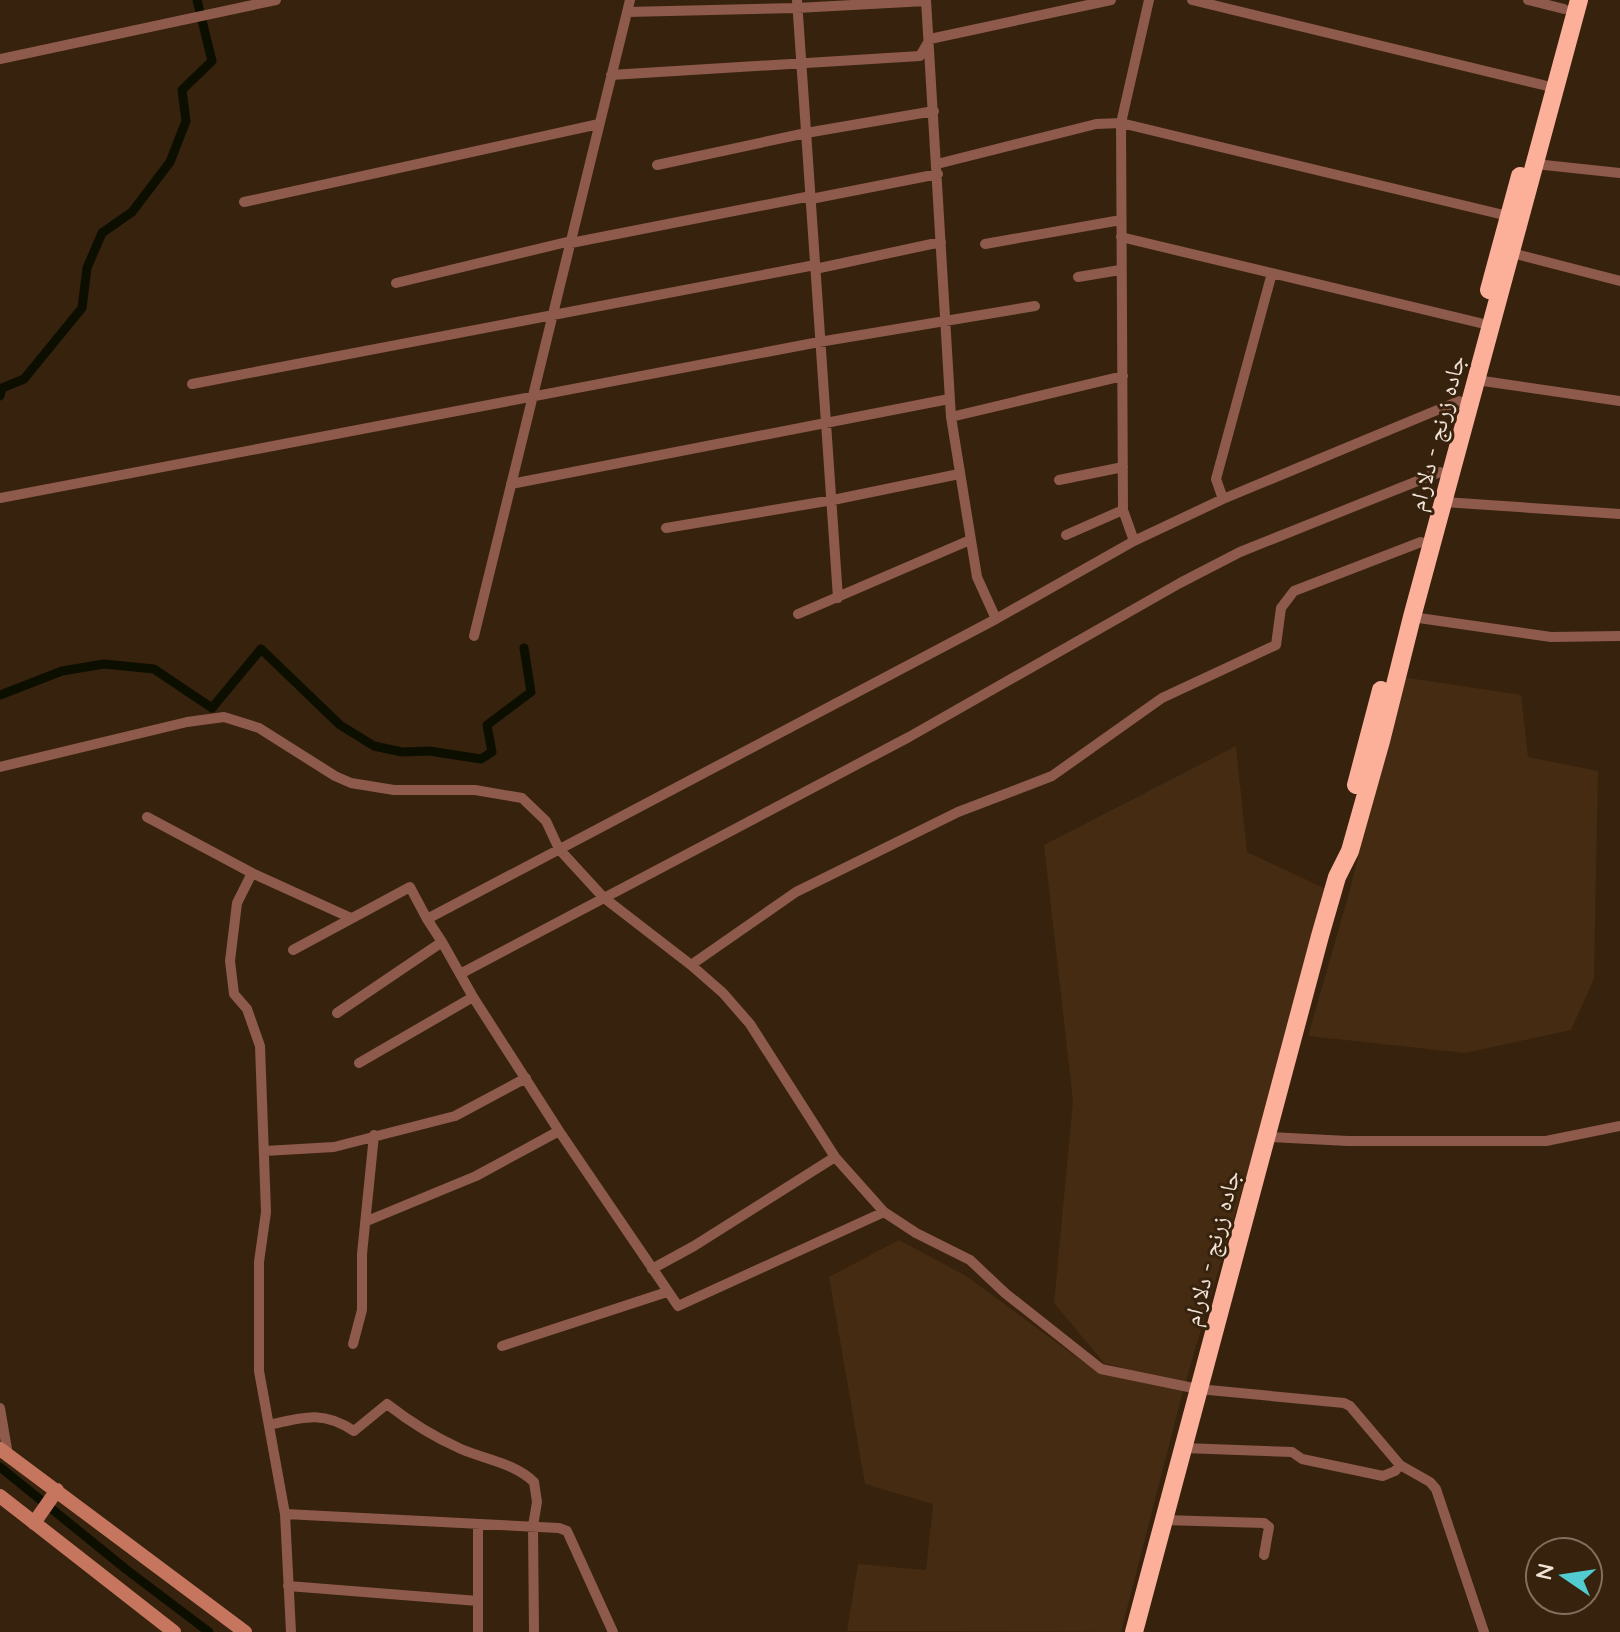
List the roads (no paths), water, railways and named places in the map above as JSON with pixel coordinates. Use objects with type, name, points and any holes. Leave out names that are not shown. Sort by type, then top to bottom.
[{"type":"highway","name":"جاده زرنج - دلارام","points":[[1134,1632],[1337,877],[1339,848],[1508,216],[1570,3]]},
{"type":"highway","name":"جاده زرنج - دلارام","points":[[1337,877],[1350,851],[1381,741],[1512,253],[1570,3]]},
{"type":"street","points":[[0,59],[276,0]]},
{"type":"street","points":[[474,636],[630,0]]},
{"type":"street","points":[[627,12],[926,0],[951,417],[977,577],[996,619]]},
{"type":"street","points":[[611,75],[920,56],[930,39],[1111,0]]},
{"type":"street","points":[[1134,541],[1123,510],[1121,123],[1149,0]]},
{"type":"street","points":[[1192,0],[1547,86]]},
{"type":"street","points":[[1528,0],[1570,3]]},
{"type":"street","points":[[797,4],[838,598]]},
{"type":"street","points":[[657,165],[806,133],[934,111]]},
{"type":"street","points":[[396,283],[571,242],[811,197],[938,169],[1096,124],[1121,123],[1508,216]]},
{"type":"street","points":[[244,202],[599,124]]},
{"type":"street","points":[[1535,164],[1620,173]]},
{"type":"street","points":[[985,244],[1121,220]]},
{"type":"street","points":[[1121,237],[1480,323]]},
{"type":"street","points":[[192,384],[941,242]]},
{"type":"street","points":[[1512,253],[1620,281]]},
{"type":"street","points":[[1078,277],[1120,270]]},
{"type":"street","points":[[1223,499],[1216,479],[1272,273]]},
{"type":"street","points":[[0,498],[819,342],[1035,306]]},
{"type":"street","points":[[951,417],[1123,376]]},
{"type":"street","points":[[1476,380],[1620,401]]},
{"type":"street","points":[[511,484],[949,399]]},
{"type":"street","points":[[427,919],[996,619],[1134,541],[1223,499],[1459,401]]},
{"type":"street","points":[[1059,480],[1123,467]]},
{"type":"street","points":[[460,974],[909,737],[1228,558],[1440,472]]},
{"type":"street","points":[[666,528],[833,500],[959,474]]},
{"type":"street","points":[[1444,502],[1620,514]]},
{"type":"street","points":[[1066,535],[1123,510]]},
{"type":"street","points":[[798,614],[970,540]]},
{"type":"street","points":[[691,965],[796,892],[958,812],[1052,776],[1162,698],[1276,645],[1281,608],[1294,591],[1421,542]]},
{"type":"street","points":[[1412,617],[1551,637],[1620,636]]},
{"type":"street","points":[[0,767],[187,722],[224,717],[259,728],[351,783],[394,790],[475,790],[522,798],[546,821],[559,849],[603,897],[723,993],[750,1024],[835,1157],[884,1212],[916,1233],[970,1260],[1005,1293],[1101,1369],[1198,1389],[1344,1403],[1354,1411],[1400,1465],[1430,1482],[1436,1489],[1484,1632]]},
{"type":"street","points":[[147,817],[252,873],[351,918]]},
{"type":"street","points":[[252,873],[237,903],[230,961],[234,994],[247,1009],[260,1046],[266,1212],[259,1262],[259,1371],[285,1514],[291,1632]]},
{"type":"street","points":[[293,950],[410,887],[473,997],[674,1304],[683,1305],[884,1212]]},
{"type":"street","points":[[337,1013],[442,942]]},
{"type":"street","points":[[359,1063],[473,997]]},
{"type":"street","points":[[265,1151],[334,1147],[455,1116],[526,1078]]},
{"type":"street","points":[[1268,1137],[1348,1141],[1546,1141],[1620,1126]]},
{"type":"street","points":[[367,1221],[476,1176],[559,1131]]},
{"type":"street","points":[[353,1344],[362,1310],[362,1254],[374,1135]]},
{"type":"street","points":[[652,1269],[835,1157]]},
{"type":"street","points":[[502,1346],[667,1292]]},
{"type":"street","points":[[269,1425],[306,1416],[336,1418],[354,1431],[387,1404],[417,1427],[462,1450],[522,1470],[534,1482],[537,1502],[533,1526],[534,1632]]},
{"type":"street","points":[[0,1408],[4,1452],[236,1630]]},
{"type":"street","points":[[1183,1448],[1292,1452],[1302,1459],[1383,1476],[1400,1465]]},
{"type":"street","points":[[34,1523],[57,1490]]},
{"type":"street","points":[[0,1496],[174,1632]]},
{"type":"street","points":[[285,1514],[533,1526],[567,1531],[613,1632]]},
{"type":"street","points":[[1164,1520],[1264,1523],[1269,1527],[1264,1555]]},
{"type":"street","points":[[478,1524],[478,1632]]},
{"type":"street","points":[[288,1586],[478,1601]]},
{"type":"waterway","points":[[0,396],[2,388],[24,379],[82,308],[87,268],[102,233],[132,212],[170,162],[186,121],[182,90],[212,61],[197,0]]},
{"type":"waterway","points":[[0,695],[62,671],[104,664],[154,669],[212,708],[261,649],[340,725],[374,746],[402,752],[429,751],[481,759],[492,752],[487,725],[531,692],[524,648]]},
{"type":"waterway","points":[[0,1467],[209,1632]]}]
